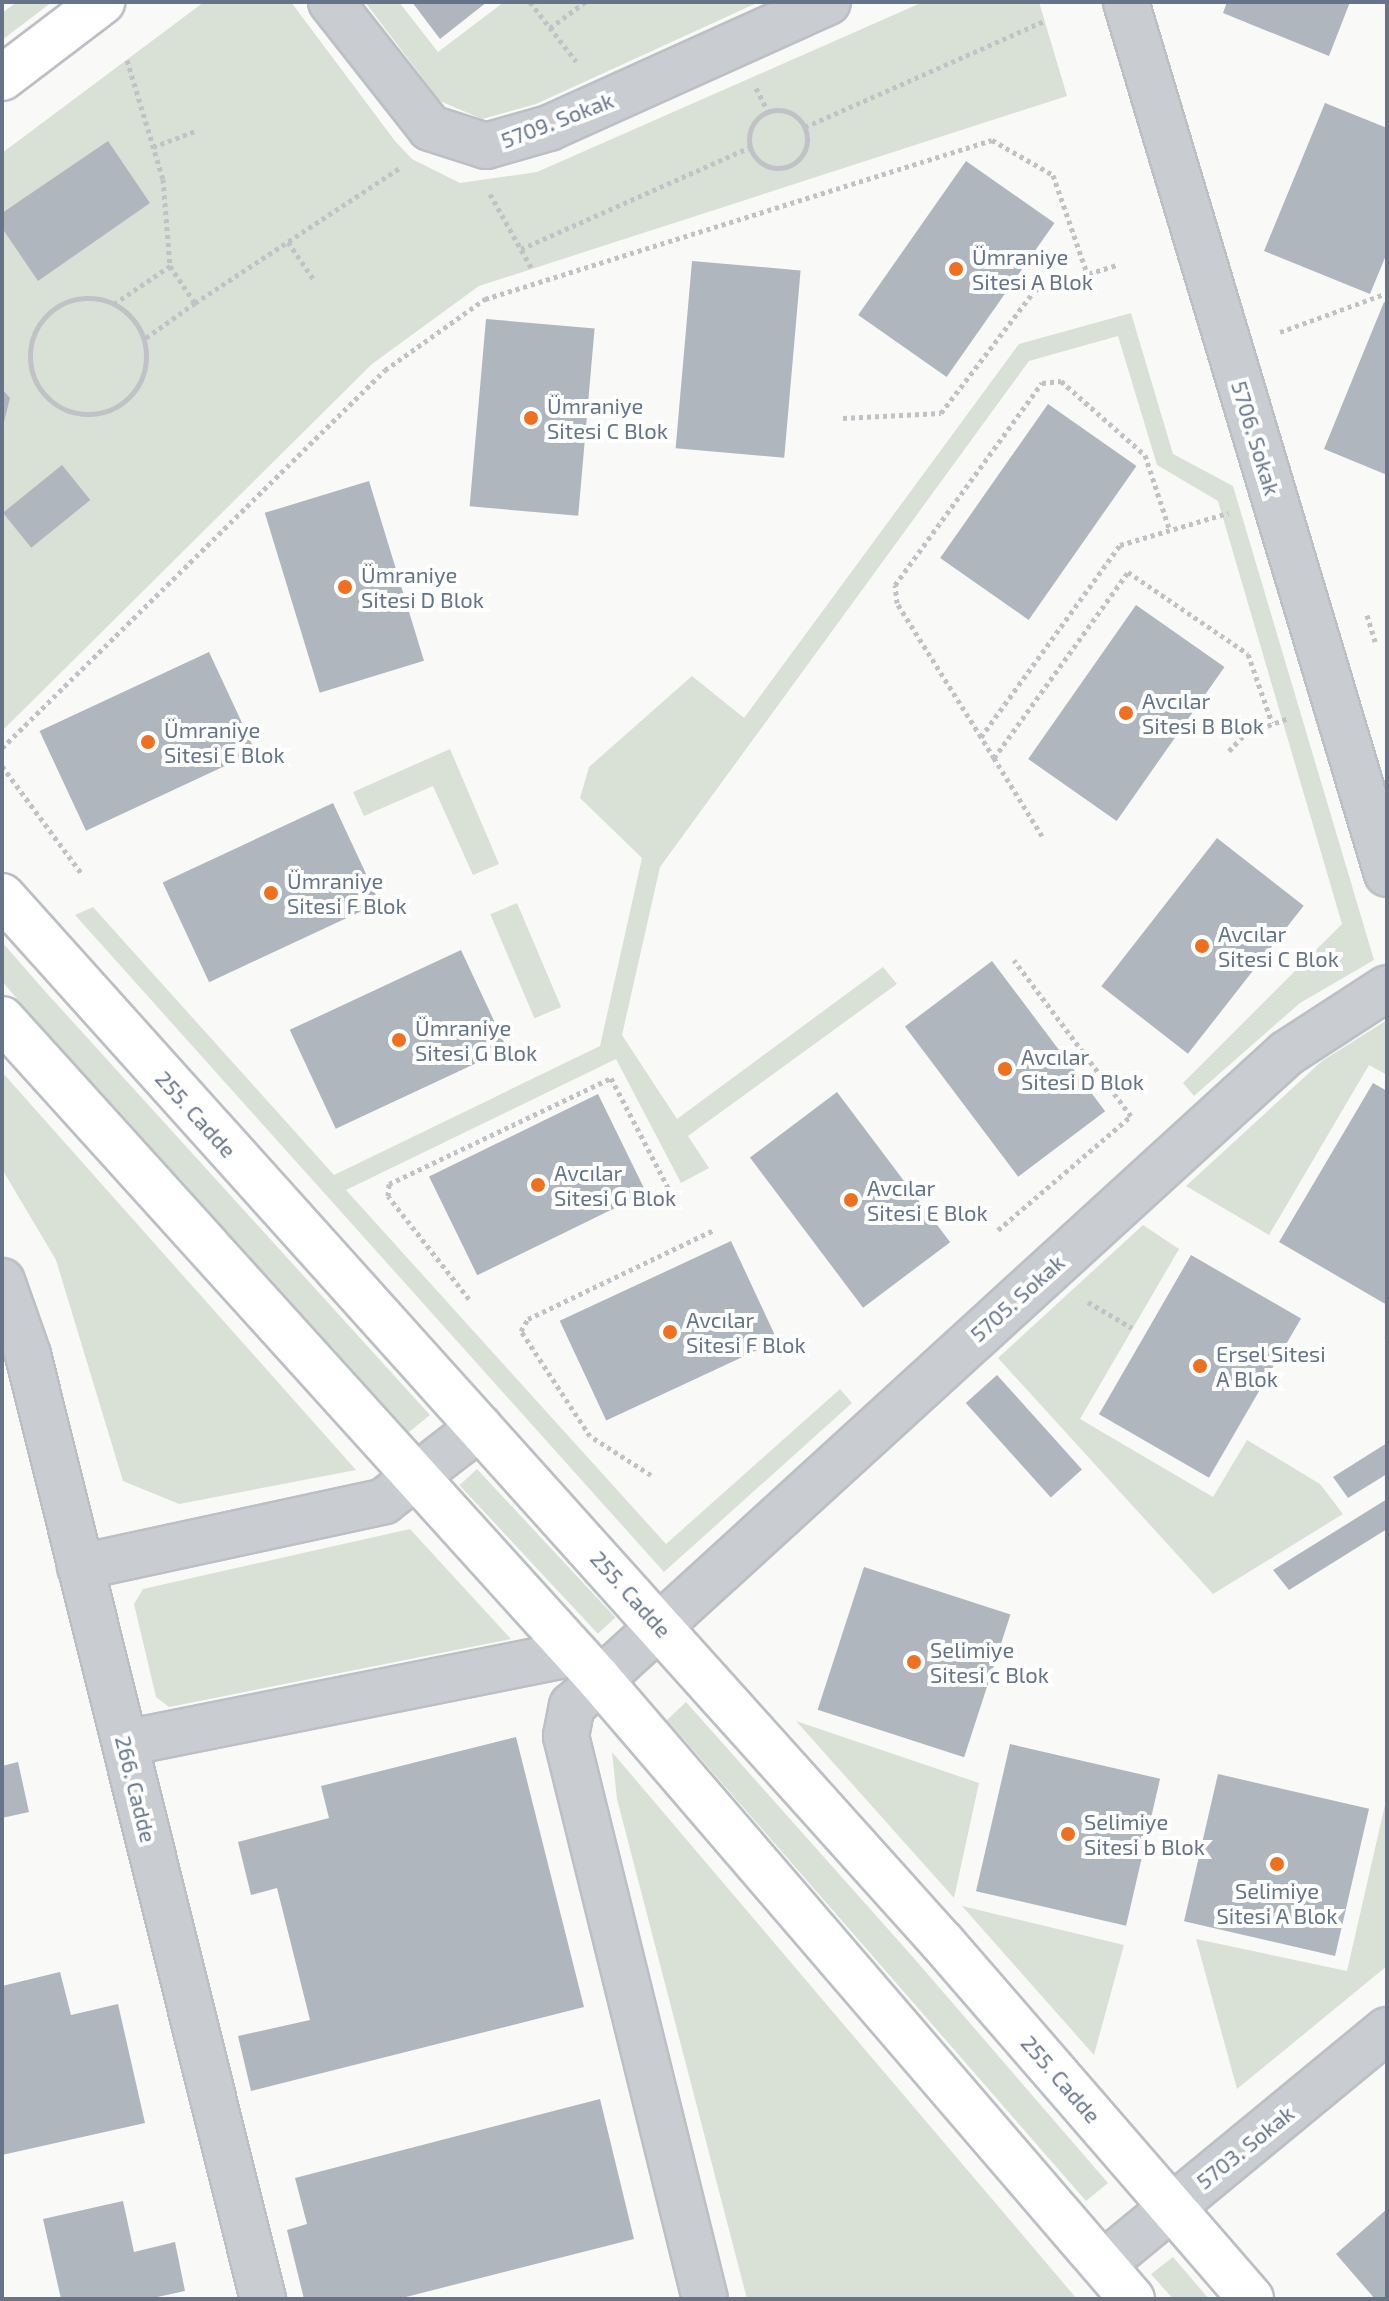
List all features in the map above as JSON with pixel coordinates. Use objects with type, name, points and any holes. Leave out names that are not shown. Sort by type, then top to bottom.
[{"type":"main road","points":[[2,78],[102,2]]},
{"type":"main road","name":"255. Cadde","points":[[2,896],[658,1624],[1251,2299]]},
{"type":"main road","points":[[2,1019],[586,1665],[1132,2299]]},
{"type":"street","name":"5709. Sokak","points":[[331,2],[430,128],[486,146],[549,128],[828,2]]},
{"type":"street","name":"5706. Sokak","points":[[1126,2],[1387,874]]},
{"type":"street","name":"5705. Sokak","points":[[705,2299],[566,1736],[586,1665],[658,1624],[1287,1053],[1387,988]]},
{"type":"street","name":"266. Cadde","points":[[2,1281],[15,1358],[80,1567],[263,2299]]},
{"type":"street","points":[[80,1567],[353,1510],[417,1480],[480,1427]]},
{"type":"street","points":[[125,1743],[586,1665]]},
{"type":"street","name":"5703. Sokak","points":[[1103,2264],[1387,2030]]},
{"type":"path","points":[[530,2],[582,69]]},
{"type":"path","points":[[550,28],[585,2]]},
{"type":"path","points":[[805,127],[1044,21]]},
{"type":"path","points":[[127,60],[169,210],[170,266],[195,303]]},
{"type":"path","points":[[752,77],[768,112]]},
{"type":"path","points":[[768,112],[791,113],[805,127],[806,146],[788,166],[769,167],[750,147],[751,127],[768,112]]},
{"type":"path","points":[[153,147],[198,130]]},
{"type":"path","points":[[2,748],[385,370],[485,299],[992,140],[1053,175],[1087,273]]},
{"type":"path","points":[[521,249],[750,147]]},
{"type":"path","points":[[143,340],[412,159]]},
{"type":"path","points":[[484,183],[531,267]]},
{"type":"path","points":[[288,242],[314,280]]},
{"type":"path","points":[[843,418],[941,413],[1035,290],[1117,265]]},
{"type":"path","points":[[114,304],[143,340],[140,383],[112,410],[73,413],[40,390],[29,352],[45,316],[78,299],[114,304],[170,266]]},
{"type":"path","points":[[1280,332],[1387,293]]},
{"type":"path","points":[[1042,836],[897,603],[895,585],[1042,383],[1061,381],[1145,455],[1169,528]]},
{"type":"path","points":[[981,737],[1120,545],[1169,528],[1240,510]]},
{"type":"path","points":[[994,758],[1128,572],[1248,654],[1272,723]]},
{"type":"path","points":[[1229,751],[1272,723],[1301,714]]},
{"type":"path","points":[[2,766],[82,874]]},
{"type":"path","points":[[998,1230],[1131,1116],[1014,960]]},
{"type":"path","points":[[469,1299],[388,1196],[389,1184],[611,1078],[674,1199]]},
{"type":"path","points":[[651,1475],[590,1436],[521,1331],[528,1319],[714,1230]]},
{"type":"path","points":[[1083,1299],[1132,1328]]},
{"type":"shaded area","points":[[17,2],[52,2],[2,40],[2,13]]},
{"type":"shaded area","points":[[204,2],[291,2],[395,141],[412,159],[460,183],[537,172],[923,2],[1039,2],[1067,96],[479,286],[372,364],[2,731],[2,153]]},
{"type":"shaded area","points":[[365,2],[399,2],[438,52],[504,2],[759,2],[536,104],[482,119],[440,101]]},
{"type":"shaded area","points":[[1131,313],[1173,454],[1233,486],[1374,960],[1300,1003],[1194,1096],[1183,1083],[1342,924],[1218,501],[1157,465],[1118,336],[1029,361],[660,867],[622,1035],[677,1119],[883,967],[897,984],[688,1136],[709,1168],[681,1183],[616,1059],[346,1190],[666,1544],[840,1389],[852,1403],[664,1572],[75,915],[93,907],[334,1175],[600,1046],[642,858],[580,798],[589,767],[692,676],[744,718],[1019,344]]},
{"type":"shaded area","points":[[450,749],[499,864],[473,875],[433,786],[364,816],[353,792]]},
{"type":"shaded area","points":[[517,903],[561,1007],[534,1018],[490,914]]},
{"type":"shaded area","points":[[2,942],[430,1415],[409,1432],[24,1007],[2,981]]},
{"type":"shaded area","points":[[1387,1020],[1387,1075],[1369,1065],[1269,1235],[1186,1186],[1322,1061]]},
{"type":"shaded area","points":[[2,1072],[356,1470],[179,1504],[123,1481],[56,1260],[2,1169]]},
{"type":"shaded area","points":[[1143,1225],[1179,1249],[1080,1419],[1213,1497],[1247,1440],[1320,1484],[1343,1514],[1213,1594],[998,1358]]},
{"type":"shaded area","points":[[477,1469],[615,1617],[598,1634],[459,1485]]},
{"type":"shaded area","points":[[410,1529],[511,1639],[169,1707],[156,1697],[134,1604],[143,1589]]},
{"type":"shaded area","points":[[686,1702],[1108,2183],[1086,2201],[667,1720]]},
{"type":"shaded area","points":[[796,1721],[979,1783],[954,1898]]},
{"type":"shaded area","points":[[612,1752],[1077,2299],[747,2299],[617,1799]]},
{"type":"shaded area","points":[[1387,1796],[1387,1966],[1237,2089],[1196,1939],[1347,1971]]},
{"type":"shaded area","points":[[962,1906],[1124,1945],[1094,2055]]},
{"type":"shaded area","points":[[1173,2257],[1209,2299],[1173,2299],[1151,2274]]},
{"type":"building","points":[[412,2],[487,2],[440,39]]},
{"type":"building","points":[[1227,2],[1350,2],[1329,56],[1223,13]]},
{"type":"building","points":[[1325,103],[1387,128],[1387,253],[1370,294],[1264,251]]},
{"type":"building","points":[[108,141],[150,203],[38,281],[2,228],[2,213]]},
{"type":"building","name":"Ümraniye Sitesi A Blok","points":[[966,161],[1054,223],[947,377],[858,315]]},
{"type":"building","points":[[692,261],[801,270],[784,458],[676,448]]},
{"type":"building","points":[[1384,302],[1387,303],[1387,475],[1324,449]]},
{"type":"building","name":"Ümraniye Sitesi C Blok","points":[[486,319],[595,328],[578,516],[470,506]]},
{"type":"building","points":[[2,389],[10,398],[3,426],[2,426]]},
{"type":"building","points":[[1048,404],[1136,466],[1029,620],[940,558]]},
{"type":"building","points":[[62,465],[90,500],[31,548],[3,513]]},
{"type":"building","name":"Ümraniye Sitesi D Blok","points":[[369,481],[424,661],[320,693],[265,513]]},
{"type":"building","name":"Avcılar Sitesi B Blok","points":[[1136,605],[1224,667],[1117,821],[1028,759]]},
{"type":"building","name":"Ümraniye Sitesi E Blok","points":[[209,652],[255,752],[86,831],[40,731]]},
{"type":"building","name":"Ümraniye Sitesi F Blok","points":[[333,803],[379,903],[209,982],[163,882]]},
{"type":"building","name":"Avcılar Sitesi C Blok","points":[[1217,838],[1304,906],[1188,1054],[1101,986]]},
{"type":"building","name":"Ümraniye Sitesi G Blok","points":[[461,950],[507,1049],[336,1129],[290,1030]]},
{"type":"building","name":"Avcılar Sitesi D Blok","points":[[992,961],[1105,1111],[1018,1177],[905,1027]]},
{"type":"building","points":[[1373,1083],[1387,1091],[1387,1305],[1279,1242]]},
{"type":"building","name":"Avcılar Sitesi E Blok","points":[[837,1092],[950,1242],[863,1308],[750,1158]]},
{"type":"building","name":"Avcılar Sitesi G Blok","points":[[598,1094],[646,1193],[477,1275],[429,1176]]},
{"type":"building","name":"Avcılar Sitesi F Blok","points":[[731,1241],[777,1341],[606,1421],[560,1321]]},
{"type":"building","name":"Ersel Sitesi A Blok","points":[[1191,1255],[1301,1318],[1209,1478],[1099,1414]]},
{"type":"building","points":[[997,1375],[1082,1469],[1051,1497],[966,1403]]},
{"type":"building","points":[[1387,1443],[1387,1474],[1348,1498],[1333,1477]]},
{"type":"building","points":[[1387,1499],[1387,1529],[1289,1590],[1273,1570]]},
{"type":"building","name":"Selimiye Sitesi c Blok","points":[[864,1567],[1010,1615],[964,1757],[818,1710]]},
{"type":"building","points":[[516,1737],[584,2007],[251,2091],[238,2036],[310,2020],[277,1888],[251,1895],[238,1842],[329,1818],[321,1786]]},
{"type":"building","name":"Selimiye Sitesi b Blok","points":[[1010,1744],[1160,1779],[1126,1926],[976,1891]]},
{"type":"building","points":[[18,1762],[29,1812],[2,1818],[2,1766]]},
{"type":"building","name":"Selimiye Sitesi A Blok","points":[[1218,1774],[1369,1809],[1335,1956],[1184,1921]]},
{"type":"building","points":[[60,1972],[71,2015],[118,2004],[145,2123],[2,2155],[2,1986]]},
{"type":"building","points":[[600,2099],[634,2239],[398,2299],[304,2299],[287,2230],[307,2224],[295,2178]]},
{"type":"building","points":[[123,2201],[134,2252],[175,2242],[185,2291],[148,2299],[61,2299],[43,2219]]},
{"type":"building","points":[[1387,2209],[1387,2299],[1375,2299],[1336,2254]]},
{"type":"place","name":"Ümraniye Sitesi A Blok","points":[[956,269]]},
{"type":"place","name":"Ümraniye Sitesi C Blok","points":[[531,418]]},
{"type":"place","name":"Ümraniye Sitesi D Blok","points":[[345,587]]},
{"type":"place","name":"Avcılar Sitesi B Blok","points":[[1126,713]]},
{"type":"place","name":"Ümraniye Sitesi E Blok","points":[[148,742]]},
{"type":"place","name":"Ümraniye Sitesi F Blok","points":[[271,893]]},
{"type":"place","name":"Avcılar Sitesi C Blok","points":[[1202,946]]},
{"type":"place","name":"Ümraniye Sitesi G Blok","points":[[399,1040]]},
{"type":"place","name":"Avcılar Sitesi D Blok","points":[[1005,1069]]},
{"type":"place","name":"Avcılar Sitesi G Blok","points":[[538,1185]]},
{"type":"place","name":"Avcılar Sitesi E Blok","points":[[851,1200]]},
{"type":"place","name":"Avcılar Sitesi F Blok","points":[[670,1332]]},
{"type":"place","name":"Ersel Sitesi A Blok","points":[[1200,1366]]},
{"type":"place","name":"Selimiye Sitesi c Blok","points":[[914,1662]]},
{"type":"place","name":"Selimiye Sitesi b Blok","points":[[1068,1834]]},
{"type":"place","name":"Selimiye Sitesi A Blok","points":[[1277,1864]]}]
